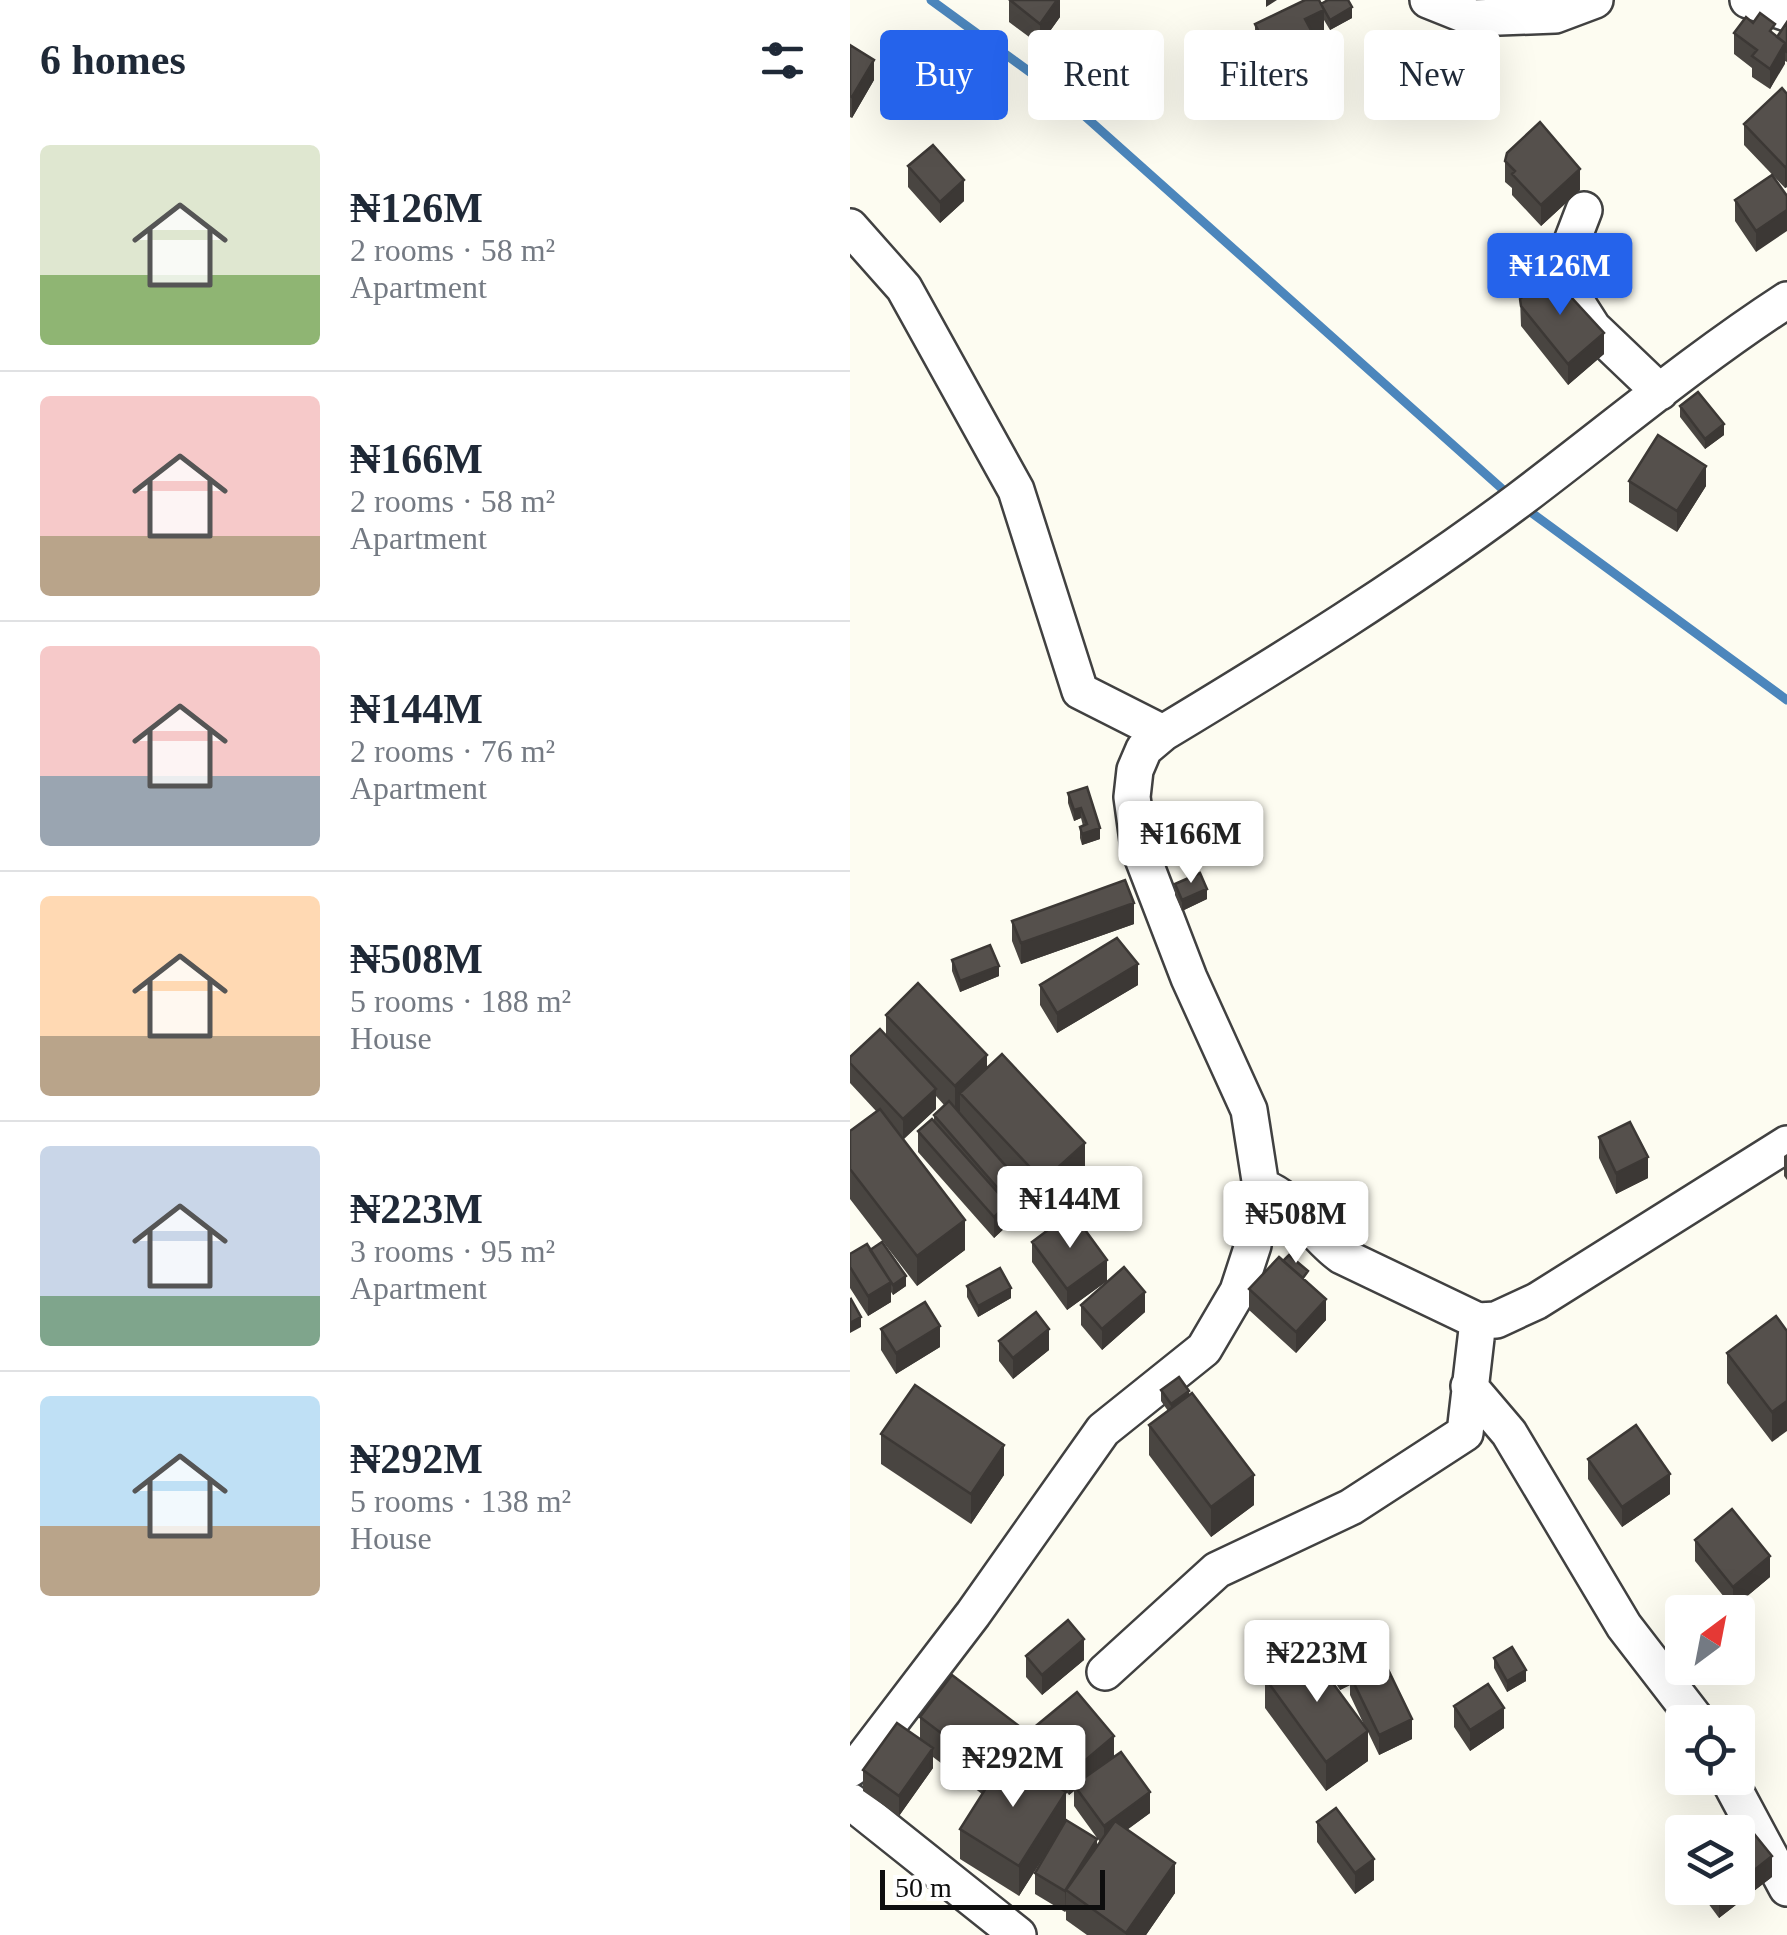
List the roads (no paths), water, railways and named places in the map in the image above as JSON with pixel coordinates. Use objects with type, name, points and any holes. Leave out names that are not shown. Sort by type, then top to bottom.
[{"type":"street","points":[[1428,0],[1473,18],[1555,15],[1596,0]]},
{"type":"street","points":[[1748,0],[1787,13]]},
{"type":"street","points":[[1584,210],[1558,276],[1594,328],[1660,392]]},
{"type":"street","points":[[850,227],[904,288],[1016,490],[1080,691],[1163,733]]},
{"type":"street","points":[[850,1768],[974,1614],[1103,1430],[1204,1349],[1238,1292],[1253,1245],[1261,1187],[1249,1110],[1189,978],[1139,848],[1132,797],[1144,749],[1163,733],[1309,645],[1516,502],[1716,346],[1787,300]]},
{"type":"street","points":[[1261,1187],[1279,1192],[1324,1244],[1342,1256],[1478,1321],[1496,1320],[1538,1301],[1787,1144]]},
{"type":"street","points":[[1105,1672],[1217,1570],[1351,1507],[1465,1433],[1478,1321]]},
{"type":"street","points":[[1469,1386],[1509,1433],[1624,1626],[1685,1705]]},
{"type":"street","points":[[1737,1795],[1787,1888]]},
{"type":"street","points":[[850,1801],[1018,1935]]},
{"type":"waterway","points":[[931,0],[1060,94],[1509,495]]},
{"type":"waterway","points":[[1525,508],[1787,700]]}]
